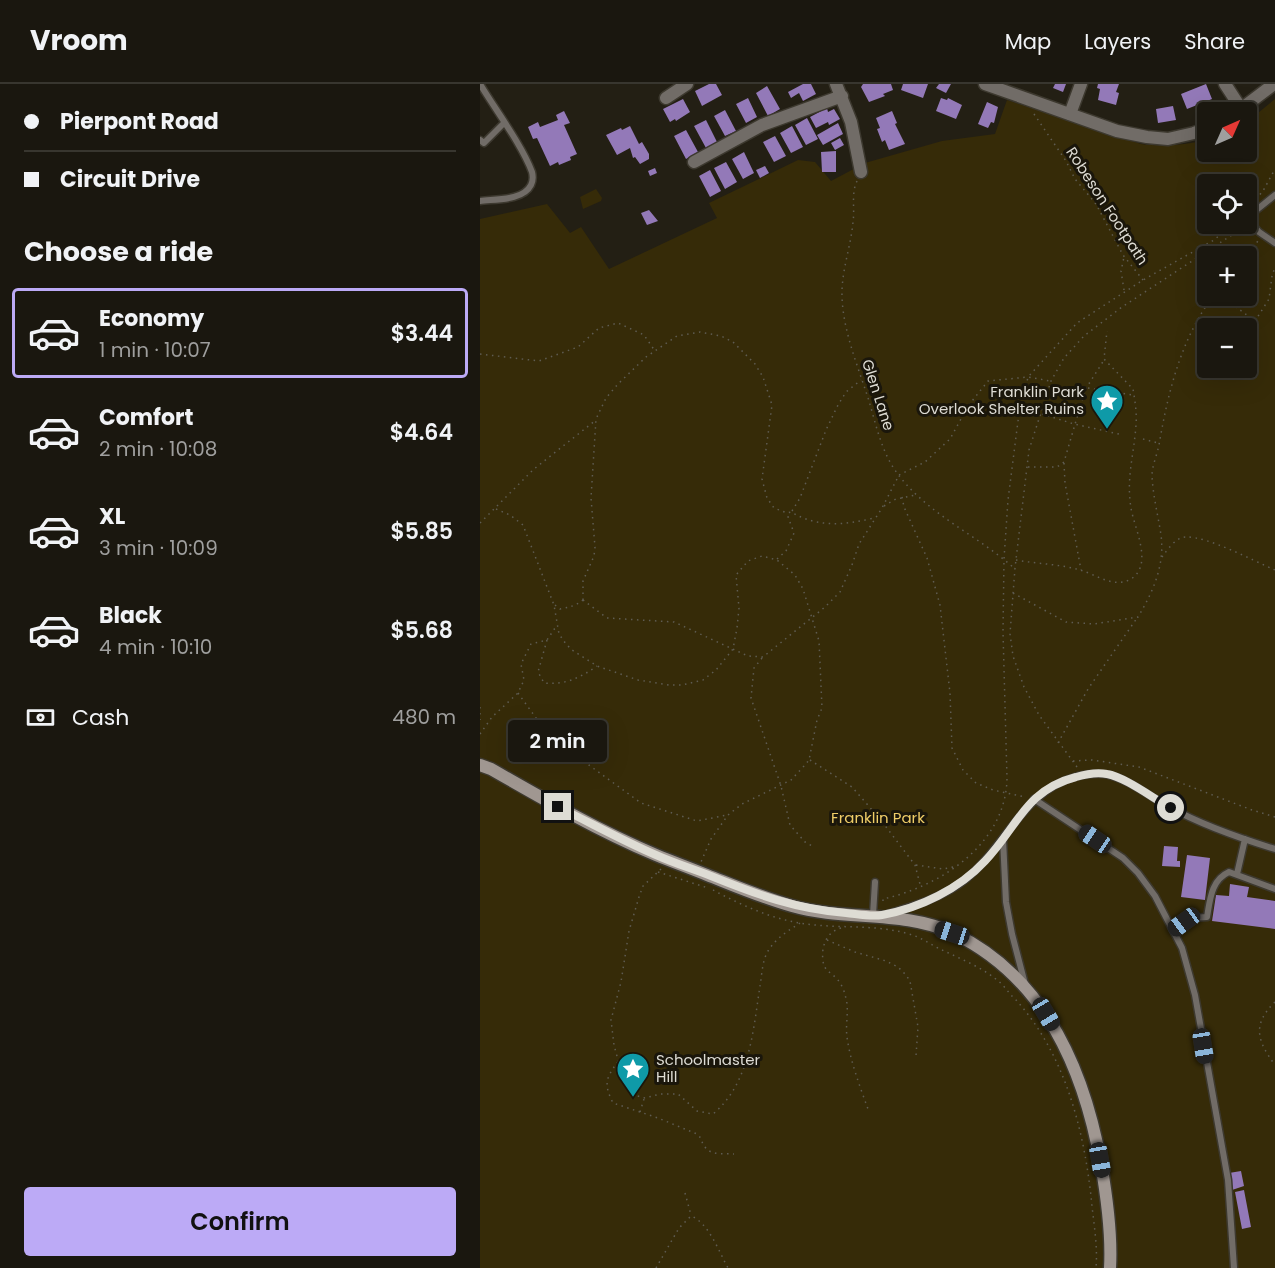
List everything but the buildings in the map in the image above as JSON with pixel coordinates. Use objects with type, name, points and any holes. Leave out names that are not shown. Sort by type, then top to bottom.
[{"type":"main road","points":[[480,765],[609,833],[697,871],[794,906],[926,924],[952,933],[1010,971],[1026,987],[1046,1014],[1068,1050],[1086,1095],[1104,1183],[1111,1246],[1110,1268]]},
{"type":"street","points":[[666,98],[687,84]]},
{"type":"street","points":[[836,84],[851,122],[861,172]]},
{"type":"street","points":[[985,84],[1117,131],[1168,139],[1197,132]]},
{"type":"street","points":[[1070,114],[1081,84]]},
{"type":"street","points":[[1225,84],[1234,102]]},
{"type":"street","points":[[1251,102],[1274,84]]},
{"type":"street","points":[[694,162],[762,125],[842,96]]},
{"type":"lane","points":[[480,201],[516,196],[525,192],[532,184],[532,172],[481,88]]},
{"type":"lane","points":[[480,140],[484,143],[504,123]]},
{"type":"lane","points":[[1257,210],[1275,195]]},
{"type":"lane","points":[[1257,230],[1275,243]]},
{"type":"lane","points":[[875,882],[877,916],[938,896],[964,881],[986,861],[1034,799],[1056,784],[1098,773],[1113,775],[1193,819],[1275,849]]},
{"type":"lane","points":[[1034,799],[1123,858],[1138,873],[1155,896],[1182,948],[1195,995],[1228,1180],[1235,1266]]},
{"type":"lane","points":[[1003,839],[1006,902],[1026,987]]},
{"type":"lane","points":[[1237,874],[1245,839]]},
{"type":"lane","points":[[1173,930],[1191,918],[1207,917],[1212,888],[1224,874],[1229,872],[1237,874],[1275,889]]},
{"type":"path","name":"Robeson Footpath","points":[[1033,113],[1066,161],[1075,179],[1096,204],[1124,256],[1143,280]]},
{"type":"path","points":[[1257,198],[1275,169]]},
{"type":"path","name":"Glen Lane","points":[[861,172],[854,187],[853,222],[843,273],[842,292],[845,318],[887,458],[898,475],[917,495],[1015,568]]},
{"type":"path","points":[[883,902],[883,899],[921,888],[972,853],[989,834],[1002,810],[1007,792],[1003,632],[1004,559],[1016,433],[1028,377],[1077,323],[1143,280],[1221,234]]},
{"type":"path","points":[[1081,776],[1073,761],[1039,715],[1018,672],[1010,634],[1015,568],[1029,450],[1051,381],[1064,358],[1084,336],[1122,307],[1233,234]]},
{"type":"path","points":[[1254,246],[1263,236]]},
{"type":"path","points":[[1124,256],[1121,271],[1124,292]]},
{"type":"path","points":[[1235,306],[1255,321],[1269,299],[1275,267]]},
{"type":"path","points":[[1058,743],[1088,689],[1138,617],[1159,572],[1161,536],[1152,474],[1163,417],[1177,368],[1191,330],[1207,306]]},
{"type":"path","points":[[480,354],[539,361],[579,347],[599,328],[618,323],[644,335],[655,351]]},
{"type":"path","points":[[1081,570],[1065,483],[1064,462],[1086,388],[1104,359],[1107,331]]},
{"type":"path","points":[[763,657],[748,656],[674,622],[608,618],[584,600],[583,582],[594,556],[595,547],[591,498],[596,419],[612,391],[646,357],[677,336],[689,333],[708,333],[733,342],[755,364],[764,377],[772,405],[762,479],[767,498],[774,508],[787,513],[791,512],[800,498],[838,405],[846,392],[862,379]]},
{"type":"path","points":[[1016,560],[1081,570],[1101,579],[1116,582],[1128,581],[1137,573],[1142,560],[1141,544],[1131,508],[1128,473],[1136,425],[1134,395],[1133,389],[1104,359]]},
{"type":"path","points":[[814,847],[805,842],[790,825],[781,786],[751,698],[754,668],[763,657],[812,618],[840,592],[859,544],[882,508],[898,475],[925,462],[950,439],[968,406],[988,381],[1028,377],[1051,381]]},
{"type":"path","points":[[1086,388],[1134,395]]},
{"type":"path","points":[[1041,414],[1123,435]]},
{"type":"path","points":[[480,523],[534,469],[596,419]]},
{"type":"path","points":[[1143,439],[1159,443]]},
{"type":"path","points":[[1027,467],[1057,468],[1064,462]]},
{"type":"path","points":[[882,508],[902,497],[917,495]]},
{"type":"path","points":[[902,497],[904,507],[927,558],[940,605],[950,693],[952,748],[963,770],[976,783],[993,790],[1034,799]]},
{"type":"path","points":[[496,509],[510,515],[523,525],[554,605],[559,634],[566,644],[597,666],[638,680],[682,685],[703,680],[716,670],[733,649],[739,617],[736,574],[748,561],[762,556],[777,560],[795,575],[803,589],[815,626],[820,654],[822,708],[817,720],[809,759],[798,773],[781,786],[742,804],[728,815],[711,839],[697,871]]},
{"type":"path","points":[[791,512],[806,521],[838,524],[849,524],[874,518]]},
{"type":"path","points":[[777,560],[786,551],[794,533],[787,513]]},
{"type":"path","points":[[1161,558],[1173,543],[1185,536],[1203,539],[1275,570]]},
{"type":"path","points":[[1013,593],[1066,622],[1094,624],[1138,617]]},
{"type":"path","points":[[554,605],[560,609],[566,608],[584,600]]},
{"type":"path","points":[[557,624],[547,640],[538,672],[544,683],[558,684],[582,677],[597,666]]},
{"type":"path","points":[[480,734],[492,717],[518,693],[524,680],[521,664],[531,644],[547,640]]},
{"type":"path","points":[[518,693],[549,736],[641,803],[697,821],[728,815]]},
{"type":"path","points":[[480,707],[480,720]]},
{"type":"path","points":[[809,759],[852,787],[886,826],[915,865],[921,888]]},
{"type":"path","points":[[1073,761],[1092,760],[1139,767],[1275,817]]},
{"type":"path","points":[[915,865],[943,869],[956,866]]},
{"type":"path","points":[[800,923],[777,940],[767,953],[752,1042],[733,1093],[723,1105],[713,1114],[697,1111],[678,1094],[660,1094],[645,1098],[634,1095],[625,1078],[614,1045],[611,1020],[621,982],[629,931],[643,885],[658,872],[712,889],[752,910],[800,923],[886,930],[917,937],[987,972],[1002,984],[1028,1013],[1058,1066],[1079,1122],[1095,1227],[1096,1268]]},
{"type":"path","points":[[845,927],[832,932],[826,939],[822,953],[823,963],[826,971],[837,978],[844,990],[847,1001],[846,1034],[868,1109]]},
{"type":"path","points":[[826,939],[855,952],[886,961],[898,967],[906,975],[910,981],[918,1027],[916,1056]]},
{"type":"path","points":[[1275,1002],[1268,1009],[1259,1028],[1259,1040],[1275,1065]]},
{"type":"path","points":[[619,1061],[608,1075],[608,1093],[613,1103],[697,1134],[701,1137],[707,1150],[712,1153],[734,1154]]},
{"type":"path","points":[[640,1113],[645,1098]]},
{"type":"path","points":[[685,1192],[691,1216],[699,1220],[706,1228],[728,1268]]},
{"type":"path","points":[[656,1268],[679,1228],[691,1216]]},
{"type":"green space","name":"Franklin Park","points":[[1275,99],[1275,1268],[480,1268],[480,219],[547,204],[570,233],[581,227],[609,269],[717,218],[709,203],[798,160],[815,162],[831,181],[865,163],[942,141],[995,134],[1007,100],[1141,144],[1197,142],[1197,162],[1257,162],[1257,114]]},
{"type":"green space","points":[[596,189],[602,198],[601,201],[583,209],[580,197]]},
{"type":"place","name":"Franklin Park Overlook Shelter Ruins","points":[[1107,430]]},
{"type":"place","name":"Schoolmaster Hill","points":[[633,1098]]},
{"type":"route","points":[[558,807],[656,855],[748,891],[794,906],[819,911],[881,916],[938,896],[964,881],[986,861],[1020,814],[1034,799],[1048,788],[1072,778],[1090,774],[1113,775],[1171,808]]}]
